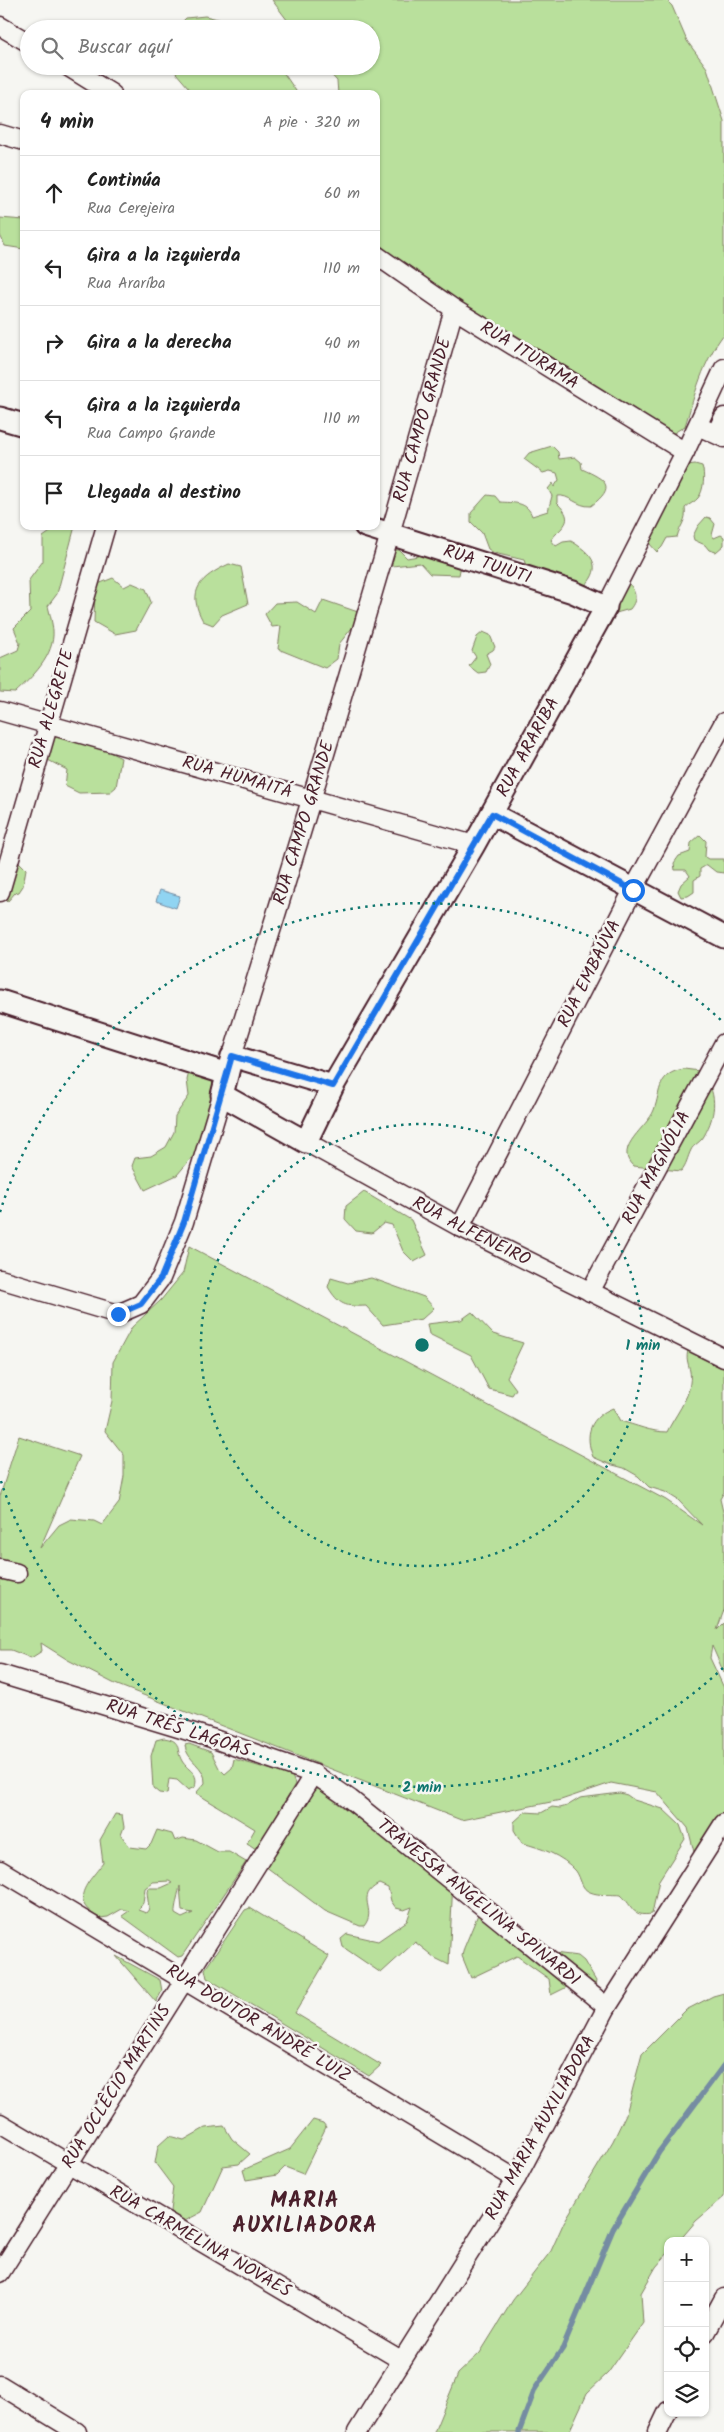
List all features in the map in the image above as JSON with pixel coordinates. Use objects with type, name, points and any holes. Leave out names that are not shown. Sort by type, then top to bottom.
[{"type":"street","points":[[0,26],[20,38]]},
{"type":"street","points":[[81,75],[106,90]]},
{"type":"street","points":[[0,134],[20,140]]},
{"type":"street","name":"RUA ITURAMA","points":[[380,258],[454,309],[685,452]]},
{"type":"street","name":"RUA CAMPO GRANDE","points":[[0,1278],[118,1314],[141,1304],[161,1278],[184,1222],[230,1065],[312,800],[391,534],[454,309]]},
{"type":"street","name":"RUA ARARÍBA","points":[[306,1142],[333,1086],[492,814],[606,607],[698,426],[724,368]]},
{"type":"street","points":[[698,426],[720,436],[724,417]]},
{"type":"street","points":[[0,418],[20,424]]},
{"type":"street","name":"RUA ALEGRETE","points":[[0,892],[105,530]]},
{"type":"street","name":"RUA TUIUTI","points":[[378,530],[573,592],[606,607]]},
{"type":"street","name":"RUA HUMAITÁ","points":[[0,711],[474,845]]},
{"type":"street","name":"RUA EMBAÚVA","points":[[460,1227],[633,890],[724,722]]},
{"type":"street","points":[[492,814],[724,937]]},
{"type":"street","points":[[0,1001],[230,1065],[333,1086]]},
{"type":"street","name":"RUA MAGNÓLIA","points":[[590,1292],[724,1043]]},
{"type":"street","name":"RUA ALFENEIRO","points":[[222,1095],[460,1227],[590,1292],[722,1352]]},
{"type":"street","name":"RUA TRÊS LAGOAS","points":[[0,1674],[211,1738],[314,1774],[350,1799]]},
{"type":"street","name":"RUA OCLÊCIO MARTINS","points":[[0,2273],[314,1774]]},
{"type":"street","name":"TRAVESSA ANGELINA SPINARDI","points":[[350,1799],[607,2008]]},
{"type":"street","name":"RUA MARIA AUXILIADORA","points":[[357,2432],[516,2179],[607,2008],[724,1823]]},
{"type":"street","name":"RUA DOUTOR ANDRÉ LUIZ","points":[[0,1870],[516,2179]]},
{"type":"street","name":"RUA CARMELINA NOVAES","points":[[0,2124],[401,2360]]},
{"type":"street","points":[[708,2327],[724,2298]]},
{"type":"street","points":[[0,2385],[77,2432]]},
{"type":"street","points":[[658,2432],[665,2417]]},
{"type":"green space","points":[[272,0],[666,0],[672,6],[687,41],[707,68],[724,121],[724,334],[710,355],[696,390],[685,426],[669,436],[519,356],[473,309],[425,289],[380,256],[380,90],[338,90],[337,81],[331,75],[380,75],[380,20],[287,20]]},
{"type":"green space","points":[[205,16],[222,20],[184,20],[186,18]]},
{"type":"green space","points":[[178,75],[285,75],[295,90],[191,90]]},
{"type":"green space","points":[[0,218],[20,220],[20,248],[5,246],[0,235]]},
{"type":"green space","points":[[552,446],[558,452],[559,459],[575,457],[581,462],[582,469],[602,480],[606,488],[599,499],[591,506],[581,505],[565,497],[557,496],[557,503],[563,509],[567,519],[563,527],[551,540],[556,546],[563,542],[571,541],[581,547],[588,554],[594,566],[590,579],[576,594],[529,575],[524,560],[494,553],[488,549],[482,533],[471,522],[471,513],[487,495],[495,496],[500,502],[523,505],[530,511],[532,516],[548,511],[552,496],[548,489],[553,483],[554,487],[559,480],[557,473],[550,471],[543,473],[524,459],[529,453]]},
{"type":"green space","points":[[695,464],[702,466],[703,469],[702,491],[697,499],[685,508],[684,520],[677,537],[667,538],[657,552],[649,543],[656,529],[650,526],[667,502],[671,500],[679,466]]},
{"type":"green space","points":[[706,517],[710,518],[715,524],[712,535],[714,538],[721,535],[724,537],[724,545],[716,552],[709,550],[705,545],[694,540],[693,536],[698,526]]},
{"type":"green space","points":[[53,530],[74,530],[57,594],[48,606],[53,640],[41,665],[15,693],[0,692],[0,658],[18,650],[20,643],[14,628],[30,612],[29,580],[43,561],[43,537]]},
{"type":"green space","points":[[421,549],[461,565],[459,575],[430,574],[420,563],[388,565],[391,550],[399,550],[407,558],[418,556]]},
{"type":"green space","points":[[229,564],[241,567],[248,604],[222,615],[213,625],[203,621],[198,610],[196,593],[204,580]]},
{"type":"green space","points":[[113,578],[124,587],[132,583],[146,589],[151,602],[136,630],[115,634],[94,622],[95,591],[98,584]]},
{"type":"green space","points":[[628,582],[634,592],[634,602],[630,609],[616,613],[609,627],[605,625]]},
{"type":"green space","points":[[323,600],[358,612],[359,619],[339,644],[337,659],[325,668],[278,649],[281,626],[272,627],[265,614],[275,603],[297,602],[316,614]]},
{"type":"green space","points":[[483,632],[490,635],[495,647],[486,654],[490,664],[486,672],[478,673],[469,666],[476,657],[472,651],[477,637]]},
{"type":"green space","points":[[56,724],[121,758],[116,787],[110,792],[79,793],[65,786],[67,770],[46,759]]},
{"type":"green space","points":[[700,835],[706,841],[705,857],[708,859],[724,859],[724,873],[716,872],[707,865],[700,869],[700,876],[694,880],[694,892],[688,896],[681,897],[678,891],[681,884],[690,876],[686,870],[675,870],[674,863],[679,856],[690,852],[691,843]]},
{"type":"green space","points":[[14,857],[26,869],[23,886],[8,901],[0,899]]},
{"type":"green space","points":[[684,1069],[700,1071],[713,1094],[713,1111],[704,1136],[692,1148],[681,1171],[633,1166],[628,1159],[629,1144],[651,1117],[664,1079],[675,1071]]},
{"type":"green space","points":[[189,1072],[222,1083],[210,1136],[177,1175],[145,1190],[132,1166],[135,1158],[151,1156],[166,1147],[174,1132],[175,1116],[189,1096],[187,1080]]},
{"type":"green space","points":[[364,1192],[411,1220],[427,1255],[414,1262],[403,1251],[392,1225],[384,1223],[372,1233],[356,1231],[345,1219],[346,1206]]},
{"type":"green space","points":[[189,1246],[666,1500],[702,1525],[678,1500],[665,1492],[649,1487],[638,1476],[624,1468],[593,1457],[590,1449],[589,1434],[594,1421],[613,1408],[620,1421],[649,1430],[667,1432],[689,1389],[690,1371],[687,1353],[693,1339],[724,1360],[724,1492],[720,1499],[724,1516],[724,1610],[717,1630],[724,1623],[724,1673],[712,1646],[710,1658],[724,1688],[724,1815],[695,1856],[688,1828],[657,1792],[611,1783],[561,1800],[461,1820],[115,1684],[68,1660],[41,1643],[42,1651],[31,1658],[11,1650],[0,1650],[0,1496],[19,1436],[80,1456],[40,1548],[59,1525],[71,1519],[94,1521],[102,1525],[119,1503],[124,1476],[124,1455],[105,1431],[112,1401],[113,1362],[132,1327],[161,1300],[183,1273]]},
{"type":"green space","points":[[331,1278],[348,1283],[371,1278],[424,1297],[434,1308],[422,1319],[383,1325],[366,1306],[353,1306],[339,1301],[328,1287]]},
{"type":"green space","points":[[472,1312],[493,1334],[523,1343],[507,1377],[516,1389],[512,1395],[489,1389],[471,1355],[429,1334],[427,1324],[461,1320]]},
{"type":"green space","points":[[164,1738],[174,1741],[178,1746],[182,1761],[196,1778],[195,1787],[188,1790],[177,1780],[169,1779],[167,1794],[159,1793],[153,1788],[151,1756],[156,1740]]},
{"type":"green space","points":[[189,1744],[211,1752],[219,1768],[225,1774],[232,1768],[234,1759],[292,1776],[295,1784],[256,1849],[247,1843],[255,1829],[196,1793],[205,1783],[202,1772],[186,1751],[185,1745]]},
{"type":"green space","points":[[318,1789],[434,1873],[453,1879],[449,1965],[435,1958],[415,1942],[381,1973],[343,1947],[341,1939],[347,1934],[378,1941],[407,1921],[412,1907],[404,1910],[396,1908],[391,1901],[388,1888],[379,1884],[368,1894],[368,1920],[364,1926],[360,1926],[325,1911],[265,1866],[311,1793]]},
{"type":"green space","points":[[620,1793],[634,1800],[663,1809],[680,1825],[685,1839],[659,1880],[652,1914],[645,1915],[636,1912],[621,1895],[597,1894],[587,1891],[576,1871],[570,1865],[551,1853],[522,1843],[514,1830],[514,1822],[525,1812],[541,1813],[552,1807],[560,1808],[567,1806],[580,1798]]},
{"type":"green space","points":[[115,1814],[122,1815],[124,1827],[121,1835],[130,1847],[146,1849],[151,1844],[157,1830],[172,1834],[175,1841],[183,1838],[196,1840],[218,1852],[229,1852],[246,1862],[182,1956],[178,1957],[122,1916],[129,1911],[122,1909],[108,1917],[100,1918],[90,1912],[84,1905],[82,1898],[87,1885],[103,1863],[100,1840]],"holes":[[[169,1881],[172,1883],[161,1888],[148,1888],[149,1909],[146,1913],[138,1910],[143,1903],[145,1888],[153,1882]],[[180,1886],[182,1911],[193,1913],[182,1918],[175,1914]]]},
{"type":"green space","points":[[492,1904],[499,1907],[527,1937],[554,1953],[578,1956],[584,1961],[596,1981],[592,1998],[571,1985],[551,1995],[549,1979],[517,1956],[471,1978],[462,1956],[464,1948],[479,1912]]},
{"type":"green space","points":[[250,1908],[329,1956],[295,2013],[381,2065],[369,2076],[207,1978],[205,1969],[245,1910]]},
{"type":"green space","points":[[116,1956],[160,1980],[162,1991],[156,2002]]},
{"type":"green space","points":[[724,1993],[724,2197],[696,2221],[682,2237],[664,2237],[664,2258],[656,2267],[641,2293],[643,2323],[608,2373],[587,2393],[569,2432],[434,2432],[458,2374],[480,2353],[513,2300],[551,2251],[564,2222],[613,2141],[626,2114],[642,2054],[686,2010],[713,1996]]},
{"type":"green space","points":[[313,2120],[323,2123],[326,2127],[303,2174],[285,2167],[277,2175],[246,2180],[243,2170],[290,2149]]},
{"type":"green space","points":[[224,2126],[232,2139],[250,2154],[239,2164],[223,2166],[202,2212],[179,2224],[170,2211],[173,2187],[155,2163],[158,2146],[169,2136],[184,2140],[205,2128]]},
{"type":"water","points":[[160,890],[180,896],[176,908],[156,901]]},
{"type":"waterway","points":[[519,2432],[535,2389],[563,2348],[613,2229],[659,2152],[724,2065]]},
{"type":"district","name":"MARIA AUXILIADORA","points":[[305,2214]]},
{"type":"route","points":[[118,1314],[141,1304],[161,1278],[184,1222],[232,1056],[333,1086],[492,814],[633,890]]}]
